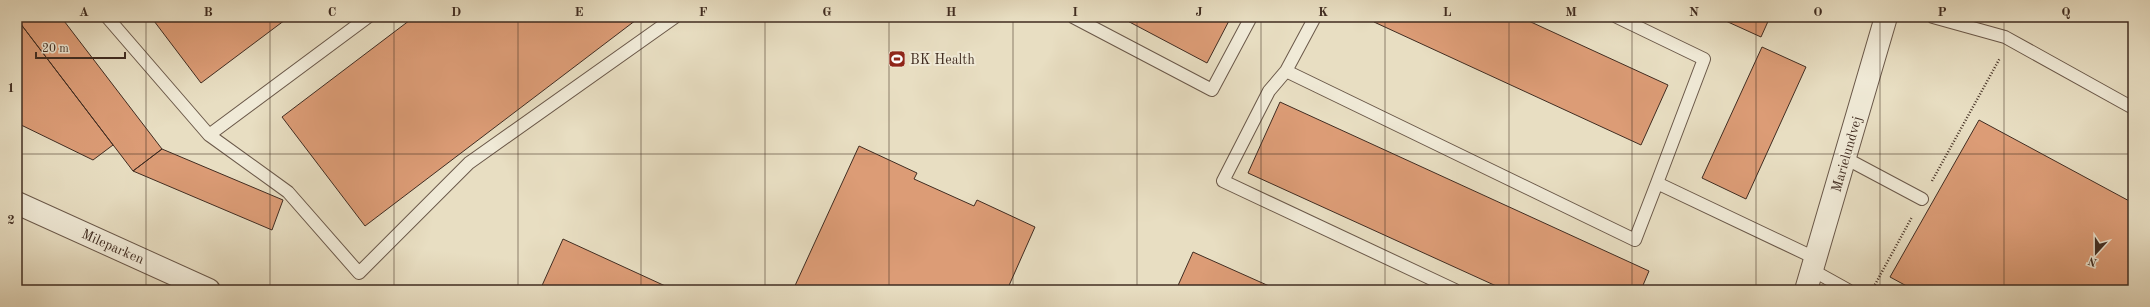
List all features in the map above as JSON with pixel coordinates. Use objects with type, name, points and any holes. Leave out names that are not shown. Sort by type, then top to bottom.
[{"type":"street","name":"Marielundvej","points":[[1811,272],[1886,17]]},
{"type":"street","name":"Mileparken","points":[[17,203],[209,290]]},
{"type":"lane","points":[[107,17],[209,135],[288,192],[359,273],[469,163],[674,17]]},
{"type":"lane","points":[[209,135],[368,17]]},
{"type":"lane","points":[[1073,17],[1212,90],[1251,17]]},
{"type":"lane","points":[[1315,17],[1286,71],[1269,90],[1223,181],[1455,290]]},
{"type":"lane","points":[[1286,71],[1635,240],[1704,59],[1617,17]]},
{"type":"lane","points":[[1933,17],[2010,40],[2133,108]]},
{"type":"lane","points":[[1845,158],[1922,199]]},
{"type":"lane","points":[[1657,183],[1811,272],[1848,290]]},
{"type":"path","points":[[1872,290],[2010,40]]},
{"type":"building","points":[[28,17],[61,17],[162,149],[133,171],[20,23]]},
{"type":"building","points":[[151,17],[289,17],[201,83]]},
{"type":"building","points":[[414,17],[640,17],[365,226],[282,117]]},
{"type":"building","points":[[1120,17],[1231,17],[1207,63]]},
{"type":"building","points":[[1377,17],[1520,17],[1668,85],[1641,145],[1374,22]]},
{"type":"building","points":[[1717,17],[1770,17],[1761,37]]},
{"type":"building","points":[[20,23],[113,145],[93,160],[17,123],[17,26]]},
{"type":"building","points":[[1762,47],[1806,67],[1746,199],[1702,178]]},
{"type":"building","points":[[1280,102],[1649,271],[1641,290],[1505,290],[1248,173]]},
{"type":"building","points":[[1979,120],[2133,203],[2133,290],[1914,290],[1890,277]]},
{"type":"building","points":[[859,146],[917,173],[914,179],[974,206],[977,200],[1035,227],[1007,290],[793,290]]},
{"type":"building","points":[[162,149],[283,200],[272,230],[133,171]]},
{"type":"building","points":[[563,239],[674,290],[540,290]]},
{"type":"building","points":[[1193,252],[1278,290],[1176,290]]},
{"type":"place","name":"BK Health","points":[[897,59]]}]
